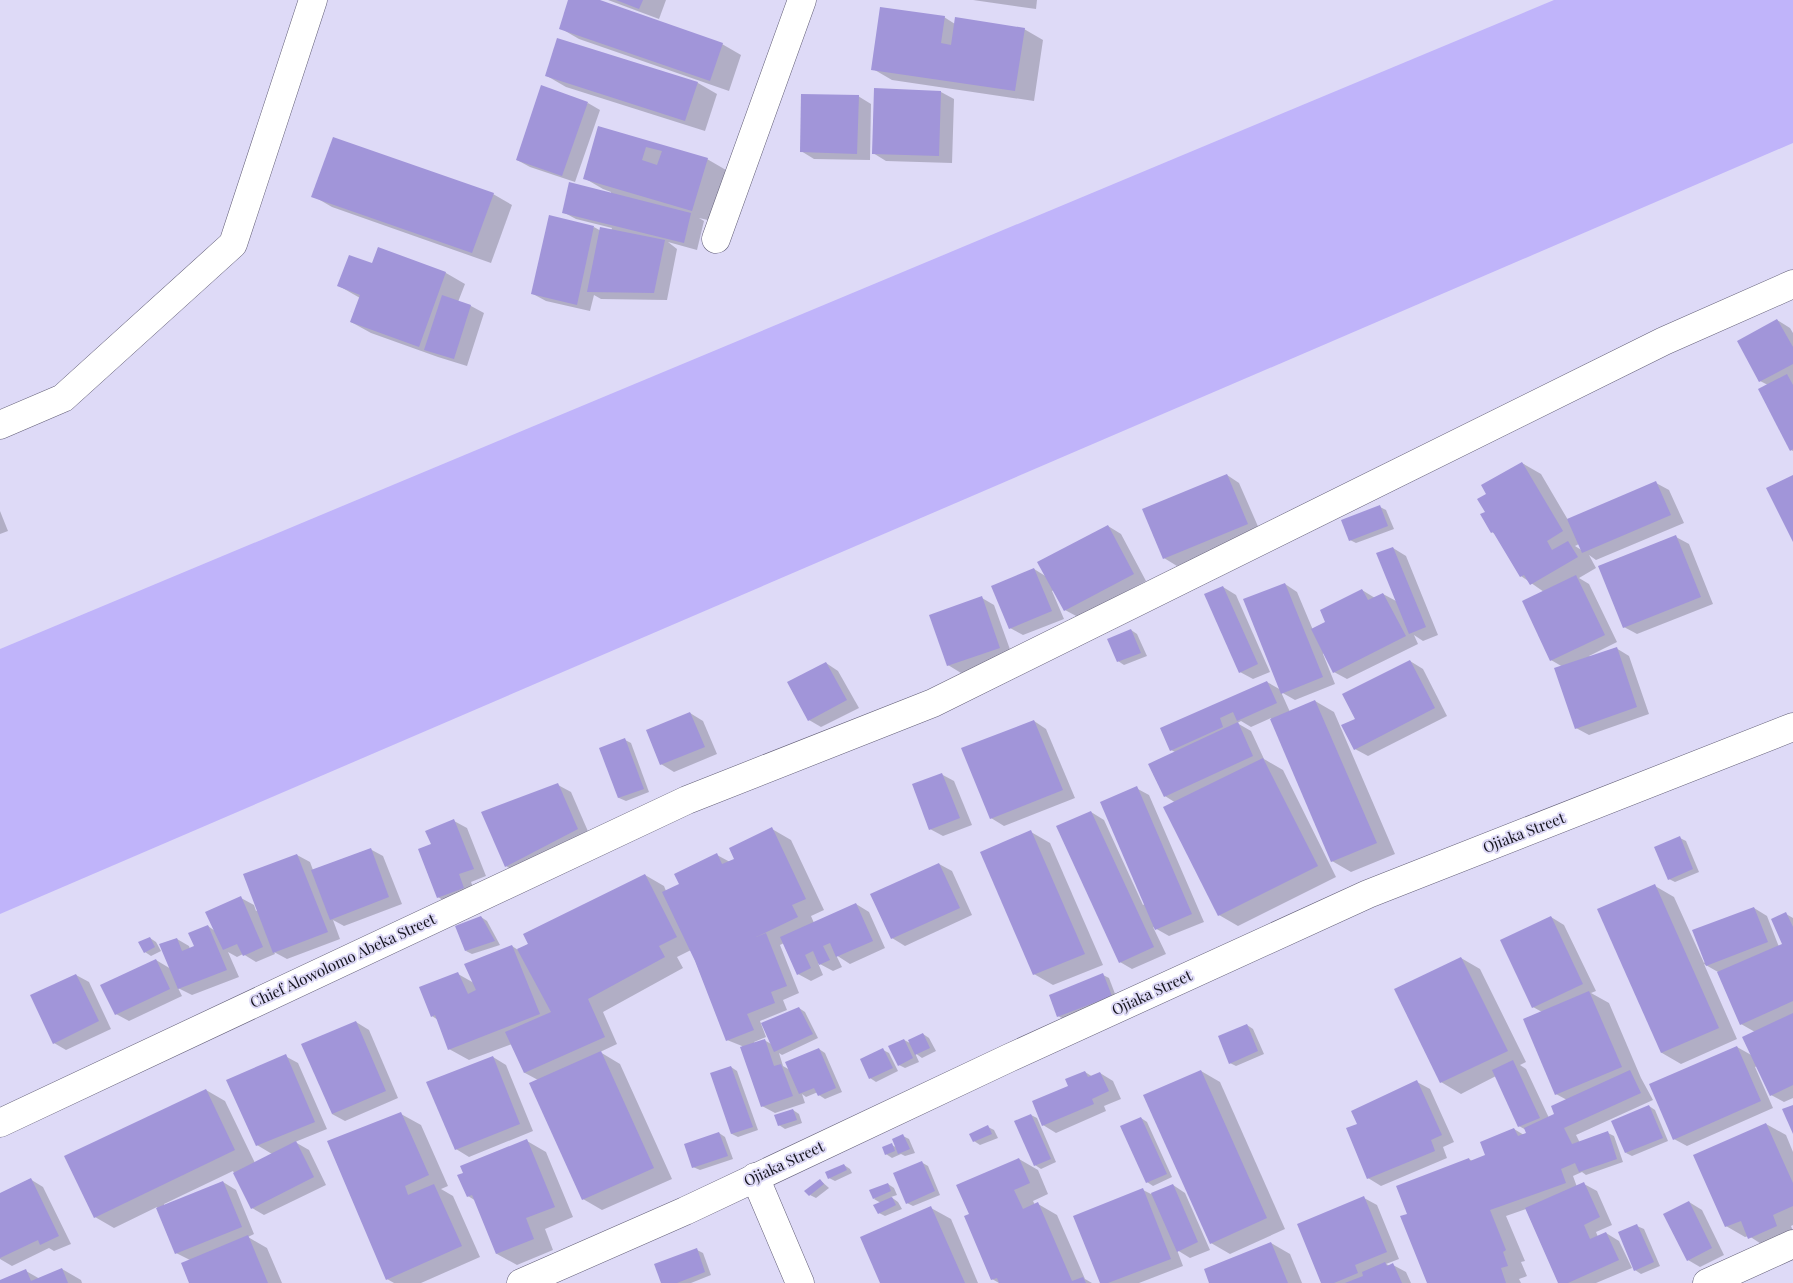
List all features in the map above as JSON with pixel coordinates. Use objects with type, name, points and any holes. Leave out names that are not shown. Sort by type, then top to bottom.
[{"type":"street","points":[[0,425],[63,398],[232,244],[313,0]]},
{"type":"street","points":[[716,239],[802,0]]},
{"type":"street","name":"Chief Alowolomo Abeka Street","points":[[0,1123],[687,800],[933,703],[1664,342],[1793,284]]},
{"type":"street","name":"Ojiaka Street","points":[[521,1283],[685,1211],[1009,1058],[1368,894],[1793,727]]},
{"type":"street","points":[[755,1177],[800,1283]]},
{"type":"street","points":[[1707,1283],[1793,1244]]},
{"type":"shaded area","points":[[1554,0],[1793,0],[1793,143],[0,914],[0,649]]},
{"type":"building","points":[[568,0],[600,0],[723,43],[710,81],[559,29]]},
{"type":"building","points":[[616,0],[643,0],[639,9]]},
{"type":"building","points":[[880,7],[945,16],[941,43],[951,45],[955,17],[1025,28],[1015,91],[871,70]]},
{"type":"building","points":[[557,38],[698,82],[685,121],[545,76]]},
{"type":"building","points":[[541,85],[588,102],[562,176],[516,160]]},
{"type":"building","points":[[874,88],[941,91],[939,156],[872,154]]},
{"type":"building","points":[[801,94],[859,95],[857,154],[800,152]]},
{"type":"building","points":[[598,126],[708,158],[692,211],[583,179]],"holes":[[[646,147],[662,151],[657,165],[642,160]]]},
{"type":"building","points":[[333,137],[494,193],[472,253],[311,197]]},
{"type":"building","points":[[569,182],[691,213],[684,243],[562,213]]},
{"type":"building","points":[[549,215],[594,226],[577,305],[531,294]]},
{"type":"building","points":[[600,227],[665,240],[654,293],[587,292]]},
{"type":"building","points":[[378,247],[446,272],[419,347],[350,322],[360,295],[337,286],[349,255],[372,263]]},
{"type":"building","points":[[442,295],[471,305],[454,359],[424,350]]},
{"type":"building","points":[[1777,319],[1793,347],[1793,364],[1759,382],[1737,341]]},
{"type":"building","points":[[1787,374],[1793,385],[1793,449],[1790,451],[1758,389]]},
{"type":"building","points":[[1522,462],[1563,531],[1547,541],[1552,550],[1568,541],[1578,557],[1530,585],[1524,575],[1520,577],[1493,532],[1491,533],[1480,514],[1485,512],[1477,499],[1486,494],[1481,485]]},
{"type":"building","points":[[1227,474],[1248,524],[1163,559],[1142,509]]},
{"type":"building","points":[[1793,475],[1793,542],[1766,488]]},
{"type":"building","points":[[1656,481],[1671,515],[1582,553],[1567,519]]},
{"type":"building","points":[[1380,505],[1388,526],[1349,541],[1341,520]]},
{"type":"building","points":[[1108,525],[1134,574],[1064,611],[1037,562]]},
{"type":"building","points":[[1676,535],[1701,597],[1623,628],[1598,566]]},
{"type":"building","points":[[1393,547],[1426,627],[1409,634],[1376,553]]},
{"type":"building","points":[[1034,568],[1052,611],[1009,629],[991,586]]},
{"type":"building","points":[[1576,575],[1605,635],[1550,661],[1522,601]]},
{"type":"building","points":[[1285,583],[1323,677],[1281,694],[1243,599]]},
{"type":"building","points":[[1223,586],[1258,664],[1239,673],[1204,594]]},
{"type":"building","points":[[1362,589],[1368,600],[1383,593],[1406,636],[1333,673],[1311,629],[1325,622],[1320,610]]},
{"type":"building","points":[[982,596],[1000,648],[947,666],[929,615]]},
{"type":"building","points":[[1131,629],[1141,653],[1117,662],[1107,639]]},
{"type":"building","points":[[1617,647],[1637,707],[1575,729],[1554,668]]},
{"type":"building","points":[[1410,660],[1435,708],[1354,750],[1341,725],[1355,719],[1342,694]]},
{"type":"building","points":[[826,662],[847,700],[808,721],[787,682]]},
{"type":"building","points":[[1267,681],[1277,703],[1237,721],[1233,712],[1220,718],[1223,727],[1170,751],[1160,728]]},
{"type":"building","points":[[1315,700],[1377,843],[1331,862],[1270,719]]},
{"type":"building","points":[[690,712],[705,747],[660,765],[646,730]]},
{"type":"building","points":[[1034,720],[1063,790],[990,819],[961,748]]},
{"type":"building","points":[[1238,722],[1253,756],[1164,797],[1148,764]]},
{"type":"building","points":[[625,738],[644,789],[618,798],[599,748]]},
{"type":"building","points":[[1263,758],[1318,866],[1218,916],[1163,807]]},
{"type":"building","points":[[942,773],[960,818],[929,830],[912,784]]},
{"type":"building","points":[[558,783],[578,829],[505,867],[481,812]]},
{"type":"building","points":[[1137,786],[1192,914],[1155,930],[1100,802]]},
{"type":"building","points":[[1091,811],[1154,947],[1119,963],[1056,826]]},
{"type":"building","points":[[454,819],[474,869],[459,874],[464,888],[437,898],[418,849],[431,844],[425,831]]},
{"type":"building","points":[[772,827],[806,899],[792,905],[798,917],[756,937],[766,933],[787,986],[771,992],[775,1003],[747,1014],[754,1030],[726,1041],[695,961],[662,892],[679,884],[674,874],[717,853],[722,864],[734,859],[729,848]]},
{"type":"building","points":[[1031,830],[1085,954],[1033,975],[980,852]]},
{"type":"building","points":[[1680,836],[1693,869],[1668,880],[1654,847]]},
{"type":"building","points":[[371,848],[389,897],[330,920],[311,870]]},
{"type":"building","points":[[297,854],[328,932],[273,953],[243,874]]},
{"type":"building","points":[[939,863],[960,908],[891,939],[870,894]]},
{"type":"building","points":[[645,874],[677,937],[659,946],[665,957],[588,999],[605,1037],[524,1073],[505,1032],[551,1012],[517,949],[528,944],[523,934]]},
{"type":"building","points":[[1655,884],[1719,1028],[1661,1053],[1597,909]]},
{"type":"building","points":[[241,896],[263,947],[243,956],[237,944],[223,950],[205,912]]},
{"type":"building","points":[[856,903],[873,941],[836,957],[830,943],[823,946],[830,960],[819,965],[813,951],[805,955],[811,968],[797,975],[780,937]]},
{"type":"building","points":[[1754,907],[1768,942],[1706,966],[1692,930]]},
{"type":"building","points":[[1786,912],[1793,927],[1793,1001],[1740,1025],[1717,972],[1782,944],[1771,919]]},
{"type":"building","points":[[481,916],[495,941],[465,951],[455,926]]},
{"type":"building","points":[[1551,916],[1583,984],[1532,1008],[1500,940]]},
{"type":"building","points":[[208,925],[227,970],[178,989],[159,944],[177,938],[182,951],[194,946],[188,933]]},
{"type":"building","points":[[150,937],[155,947],[144,953],[138,942]]},
{"type":"building","points":[[512,945],[540,1014],[448,1050],[435,1015],[431,1017],[419,987],[458,972],[468,994],[476,990],[464,964]]},
{"type":"building","points":[[1461,957],[1508,1051],[1440,1083],[1394,989]]},
{"type":"building","points":[[156,959],[170,989],[115,1015],[100,985]]},
{"type":"building","points":[[1103,973],[1112,996],[1057,1017],[1049,995]]},
{"type":"building","points":[[76,974],[99,1021],[53,1044],[30,995]]},
{"type":"building","points":[[1589,991],[1622,1067],[1555,1095],[1523,1019]]},
{"type":"building","points":[[799,1007],[813,1034],[774,1052],[761,1023]]},
{"type":"building","points":[[1793,1013],[1793,1085],[1770,1096],[1742,1037]]},
{"type":"building","points":[[356,1021],[386,1091],[332,1114],[301,1044]]},
{"type":"building","points":[[1247,1024],[1258,1051],[1229,1064],[1218,1036]]},
{"type":"building","points":[[923,1033],[930,1048],[915,1055],[908,1040]]},
{"type":"building","points":[[765,1039],[774,1066],[781,1064],[793,1096],[761,1107],[740,1047]]},
{"type":"building","points":[[904,1039],[913,1058],[898,1066],[888,1046]]},
{"type":"building","points":[[1737,1046],[1761,1101],[1673,1140],[1649,1084]]},
{"type":"building","points":[[819,1048],[836,1088],[818,1096],[814,1088],[799,1094],[785,1062]]},
{"type":"building","points":[[883,1048],[893,1068],[869,1079],[860,1059]]},
{"type":"building","points":[[601,1051],[654,1168],[582,1200],[529,1083]]},
{"type":"building","points":[[286,1054],[315,1122],[256,1146],[226,1080]]},
{"type":"building","points":[[493,1056],[520,1124],[455,1150],[426,1082]]},
{"type":"building","points":[[1513,1060],[1540,1118],[1518,1127],[1492,1070]]},
{"type":"building","points":[[731,1066],[753,1127],[731,1134],[710,1073]]},
{"type":"building","points":[[1201,1070],[1267,1218],[1210,1244],[1143,1095]]},
{"type":"building","points":[[1630,1070],[1641,1093],[1564,1128],[1572,1144],[1608,1131],[1617,1159],[1579,1172],[1575,1163],[1561,1169],[1566,1183],[1490,1210],[1506,1250],[1503,1252],[1508,1266],[1501,1268],[1506,1283],[1427,1283],[1400,1216],[1407,1214],[1396,1186],[1469,1158],[1470,1161],[1485,1155],[1480,1142],[1514,1128],[1518,1136],[1526,1133],[1524,1128],[1554,1114],[1551,1106]]},
{"type":"building","points":[[1085,1071],[1088,1077],[1100,1072],[1109,1091],[1092,1099],[1094,1104],[1042,1126],[1032,1101],[1068,1086],[1065,1079]]},
{"type":"building","points":[[1417,1080],[1442,1135],[1431,1140],[1435,1151],[1367,1179],[1346,1128],[1357,1124],[1351,1111]]},
{"type":"building","points":[[206,1089],[235,1150],[94,1218],[64,1156]]},
{"type":"building","points":[[1649,1105],[1663,1138],[1625,1153],[1611,1121]]},
{"type":"building","points":[[1793,1105],[1793,1134],[1782,1109]]},
{"type":"building","points":[[793,1109],[797,1120],[778,1126],[774,1115]]},
{"type":"building","points":[[401,1112],[429,1175],[405,1186],[408,1195],[434,1184],[462,1246],[386,1280],[327,1141]]},
{"type":"building","points":[[1031,1114],[1051,1159],[1034,1166],[1014,1121]]},
{"type":"building","points":[[1141,1117],[1167,1174],[1146,1183],[1120,1126]]},
{"type":"building","points":[[1766,1123],[1793,1183],[1793,1206],[1773,1215],[1777,1226],[1748,1239],[1741,1221],[1725,1227],[1693,1155]]},
{"type":"building","points":[[988,1125],[992,1134],[973,1142],[969,1134]]},
{"type":"building","points":[[719,1132],[728,1156],[692,1168],[684,1144]]},
{"type":"building","points":[[903,1134],[910,1149],[898,1154],[892,1139]]},
{"type":"building","points":[[527,1139],[555,1207],[526,1218],[534,1239],[496,1254],[472,1195],[467,1197],[457,1175],[463,1173],[460,1166]]},
{"type":"building","points":[[296,1141],[314,1177],[251,1209],[233,1173]]},
{"type":"building","points":[[892,1143],[895,1151],[885,1155],[882,1147]]},
{"type":"building","points":[[1019,1158],[1030,1183],[1014,1190],[1023,1209],[1038,1202],[1072,1281],[1083,1277],[1086,1283],[999,1283],[997,1278],[991,1280],[964,1216],[969,1214],[956,1185]]},
{"type":"building","points":[[922,1161],[935,1191],[906,1204],[893,1173]]},
{"type":"building","points":[[844,1164],[847,1170],[828,1179],[825,1172]]},
{"type":"building","points":[[31,1178],[59,1236],[40,1245],[38,1240],[0,1258],[0,1193]]},
{"type":"building","points":[[820,1179],[824,1184],[809,1196],[804,1191]]},
{"type":"building","points":[[223,1181],[242,1227],[175,1254],[156,1208]]},
{"type":"building","points":[[1584,1182],[1600,1217],[1584,1225],[1590,1239],[1606,1232],[1619,1260],[1568,1283],[1558,1283],[1525,1208]]},
{"type":"building","points":[[888,1183],[891,1191],[873,1199],[869,1190]]},
{"type":"building","points":[[1173,1184],[1198,1242],[1177,1252],[1151,1193]]},
{"type":"building","points":[[1143,1188],[1171,1259],[1108,1283],[1100,1283],[1073,1216]]},
{"type":"building","points":[[1364,1196],[1387,1252],[1355,1265],[1358,1273],[1334,1283],[1321,1283],[1297,1224]]},
{"type":"building","points":[[892,1197],[896,1205],[878,1214],[873,1205]]},
{"type":"building","points":[[1689,1201],[1712,1248],[1687,1261],[1663,1214]]},
{"type":"building","points":[[931,1206],[965,1283],[880,1283],[860,1237]]},
{"type":"building","points":[[1637,1224],[1654,1262],[1634,1271],[1618,1232]]},
{"type":"building","points":[[248,1235],[268,1283],[189,1283],[181,1263]]},
{"type":"building","points":[[1271,1242],[1288,1283],[1209,1283],[1204,1269]]},
{"type":"building","points":[[697,1248],[705,1272],[677,1283],[661,1283],[654,1264]]},
{"type":"building","points":[[1385,1262],[1387,1266],[1393,1263],[1402,1283],[1345,1283],[1363,1276],[1362,1272]]},
{"type":"building","points":[[62,1268],[68,1283],[0,1283],[0,1280],[26,1269],[31,1281]]}]
